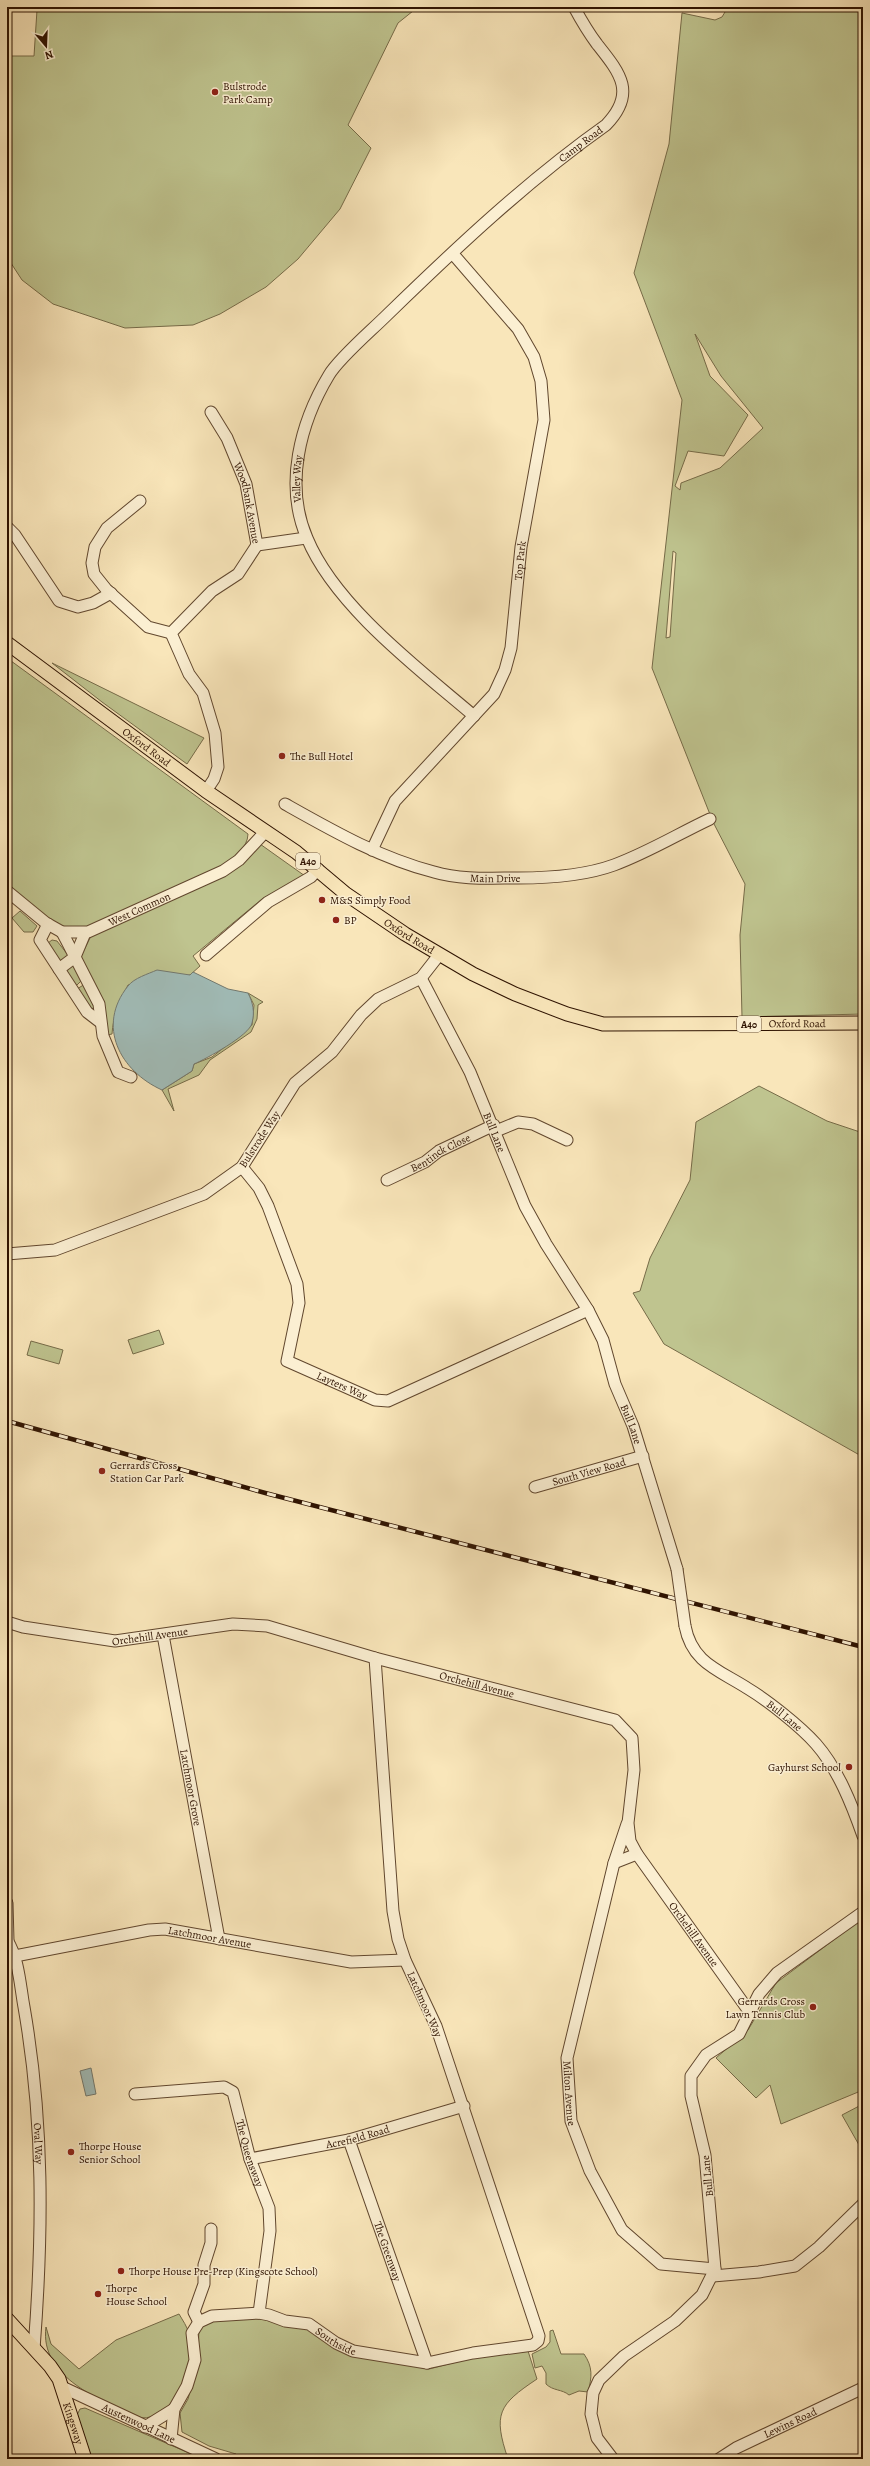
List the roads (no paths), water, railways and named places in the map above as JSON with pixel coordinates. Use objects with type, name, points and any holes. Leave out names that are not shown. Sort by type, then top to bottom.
[{"type":"main road","name":"Oxford Road","points":[[7,644],[206,791],[266,830],[373,913],[439,955],[479,977],[539,1004],[603,1024],[863,1023]]},
{"type":"main road","name":"Kingsway","points":[[7,2319],[50,2366],[62,2387],[85,2459]]},
{"type":"street","name":"Camp Road","points":[[453,254],[546,169],[606,125],[622,103],[621,79],[613,61],[586,28],[574,7]]},
{"type":"street","name":"Valley Way","points":[[453,254],[408,295],[330,372],[312,406],[302,437],[297,463],[296,490],[300,518],[306,538],[336,588],[354,609],[474,716]]},
{"type":"street","name":"Top Park","points":[[372,850],[396,801],[494,694],[505,670],[511,648],[521,547],[544,420],[541,381],[534,357],[522,334],[480,282],[453,254]]},
{"type":"street","name":"Woodbank Avenue","points":[[171,633],[212,591],[238,574],[257,545],[246,484],[227,438],[211,412]]},
{"type":"street","points":[[140,501],[108,528],[95,547],[92,563],[94,574],[148,627],[171,633],[189,674],[203,693],[215,733],[218,767],[214,779],[206,791]]},
{"type":"street","points":[[11,531],[60,600],[78,607],[93,603],[111,592]]},
{"type":"street","points":[[257,545],[306,538]]},
{"type":"street","name":"Main Drive","points":[[285,804],[372,850],[435,873],[489,878],[541,878],[586,873],[614,865],[710,819]]},
{"type":"street","name":"West Common","points":[[7,891],[48,924],[62,932],[85,933],[223,871],[239,860],[266,830]]},
{"type":"street","points":[[206,955],[268,902],[311,877],[318,869]]},
{"type":"street","points":[[48,924],[40,940],[87,1012],[100,1022]]},
{"type":"street","points":[[62,932],[100,1004],[100,1022],[103,1036],[118,1072],[131,1077]]},
{"type":"street","points":[[60,969],[75,957],[85,933]]},
{"type":"street","name":"Bulstrode Way","points":[[7,1254],[56,1250],[204,1194],[242,1167],[295,1083],[332,1052],[361,1015],[378,999],[421,978],[439,955]]},
{"type":"street","name":"Bull Lane","points":[[421,978],[470,1072],[495,1128],[525,1206],[546,1244],[588,1310],[603,1340],[615,1384],[633,1426],[643,1456],[677,1569],[687,1638],[697,1655],[717,1672],[748,1688],[817,1745],[851,1804],[863,1836]]},
{"type":"street","points":[[73,989],[87,980]]},
{"type":"street","name":"Bentinck Close","points":[[387,1180],[425,1162],[439,1151],[495,1128],[518,1122],[533,1124],[567,1140]]},
{"type":"street","name":"Layters Way","points":[[242,1167],[259,1188],[268,1206],[297,1284],[299,1303],[287,1361],[375,1400],[388,1402],[588,1310]]},
{"type":"street","name":"South View Road","points":[[535,1487],[643,1456]]},
{"type":"street","name":"Orchehill Avenue","points":[[7,1622],[23,1627],[115,1641],[233,1624],[267,1626],[375,1658],[615,1720],[632,1738],[634,1770],[628,1823],[630,1841],[636,1854],[751,2014]]},
{"type":"street","name":"Latchmoor Grove","points":[[163,1635],[218,1939]]},
{"type":"street","name":"Latchmoor Way","points":[[375,1658],[394,1911],[398,1940],[405,1960],[436,2026],[464,2106],[539,2336]]},
{"type":"street","name":"Milton Avenue","points":[[628,1823],[614,1863],[567,2058],[571,2121],[590,2171],[622,2230],[661,2264],[714,2272],[759,2272],[795,2266],[819,2247],[863,2204]]},
{"type":"street","points":[[614,1863],[636,1854]]},
{"type":"street","name":"Oval Way","points":[[7,1903],[8,1940],[15,1956],[31,2050],[41,2163],[34,2349]]},
{"type":"street","name":"Bull Lane","points":[[714,2272],[705,2155],[691,2096],[691,2076],[706,2055],[739,2034],[751,2014],[759,1994],[777,1973],[863,1912]]},
{"type":"street","name":"Latchmoor Avenue","points":[[15,1956],[149,1930],[165,1930],[351,1962],[405,1960]]},
{"type":"street","name":"The Queensway","points":[[135,2094],[165,2090],[224,2086],[229,2088],[238,2107],[250,2159],[269,2208],[270,2231],[259,2313]]},
{"type":"street","name":"Acrefield Road","points":[[250,2159],[349,2140],[464,2106]]},
{"type":"street","name":"The Greenway","points":[[349,2140],[427,2363]]},
{"type":"street","points":[[171,2439],[174,2410],[192,2373],[195,2360],[192,2333],[199,2322],[194,2312],[204,2284],[204,2265],[211,2243],[211,2229]]},
{"type":"street","points":[[613,2459],[597,2438],[591,2414],[593,2393],[599,2380],[624,2356],[675,2321],[702,2295],[714,2272]]},
{"type":"street","name":"Southside","points":[[199,2322],[212,2316],[259,2313],[286,2321],[308,2324],[336,2343],[353,2351],[427,2363],[474,2353],[533,2345],[538,2342],[539,2336]]},
{"type":"street","name":"Austenwood Lane","points":[[62,2387],[144,2427],[213,2458]]},
{"type":"street","name":"Lewins Road","points":[[719,2459],[736,2448],[862,2388]]},
{"type":"street","points":[[144,2427],[174,2410]]},
{"type":"street","points":[[198,2459],[213,2458]]},
{"type":"water","points":[[157,970],[190,975],[193,972],[228,989],[248,993],[253,1011],[252,1023],[244,1034],[217,1052],[194,1064],[192,1071],[162,1090],[147,1082],[134,1071],[124,1059],[117,1046],[114,1031],[114,1016],[119,1001],[128,986],[137,978]]},
{"type":"water","points":[[91,2068],[96,2094],[86,2096],[80,2071]]},
{"type":"railway","points":[[7,1421],[269,1494],[863,1647]]},
{"type":"place","name":"Bulstrode Park Camp","points":[[215,92]]},
{"type":"place","name":"The Bull Hotel","points":[[282,756]]},
{"type":"place","name":"M&S Simply Food","points":[[322,900]]},
{"type":"place","name":"BP","points":[[336,920]]},
{"type":"place","name":"Gerrards Cross Station Car Park","points":[[102,1471]]},
{"type":"place","name":"Gayhurst School","points":[[849,1767]]},
{"type":"place","name":"Gerrards Cross Lawn Tennis Club","points":[[813,2007]]},
{"type":"place","name":"Thorpe House Senior School","points":[[71,2152]]},
{"type":"place","name":"Thorpe House Pre-Prep (Kingscote School)","points":[[121,2271]]},
{"type":"place","name":"Thorpe House School","points":[[98,2294]]}]
